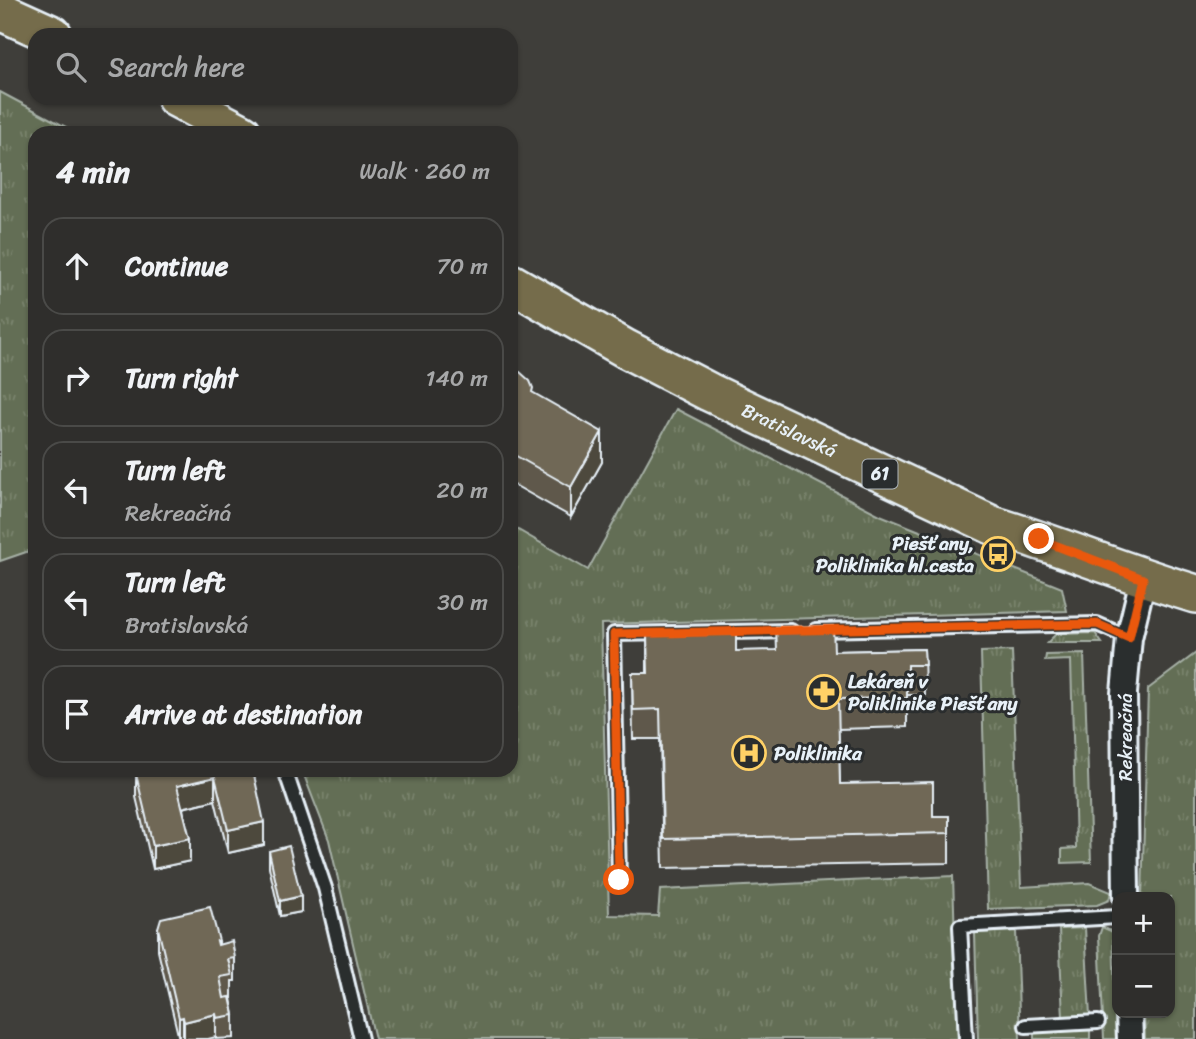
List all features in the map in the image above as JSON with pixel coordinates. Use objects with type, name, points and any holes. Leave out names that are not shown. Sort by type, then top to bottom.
[{"type":"main road","points":[[0,11],[38,28]]},
{"type":"main road","points":[[189,105],[229,126]]},
{"type":"main road","name":"Bratislavská","points":[[518,287],[626,349],[709,392],[992,525],[1039,539],[1143,579],[1196,594]]},
{"type":"street","name":"Rekreačná","points":[[1126,892],[1124,692],[1129,638],[1143,579]]},
{"type":"street","points":[[1129,1018],[1130,1039]]},
{"type":"lane","points":[[619,880],[614,634],[1097,624],[1129,638]]},
{"type":"lane","points":[[287,777],[325,888],[361,1039]]},
{"type":"lane","points":[[966,1039],[960,926],[1112,917]]},
{"type":"lane","points":[[1026,1026],[1098,1022]]},
{"type":"green space","points":[[0,92],[64,126],[28,126],[28,551],[0,561]]},
{"type":"green space","points":[[676,409],[880,515],[1062,588],[1067,611],[601,624],[609,915],[658,916],[660,890],[953,876],[958,1039],[375,1039],[329,840],[305,777],[518,777],[518,530],[588,570]]},
{"type":"green space","points":[[1095,633],[1102,643],[1047,643],[1056,634]]},
{"type":"green space","points":[[1012,651],[1021,887],[1089,883],[1111,892],[1109,900],[1097,905],[988,909],[981,652]]},
{"type":"green space","points":[[1196,653],[1196,1039],[1145,1039],[1144,1018],[1175,1018],[1175,892],[1142,892],[1148,689]]},
{"type":"green space","points":[[1084,654],[1091,862],[1062,863],[1062,849],[1076,848],[1071,660],[1045,661],[1046,655]]},
{"type":"green space","points":[[1102,927],[1112,932],[1112,1018],[1115,1018],[1116,1039],[1104,1039],[1099,936]]},
{"type":"green space","points":[[1085,928],[1090,1016],[1063,1018],[1059,929]]},
{"type":"green space","points":[[1016,931],[1020,1039],[978,1039],[975,933]]},
{"type":"green space","points":[[1090,1030],[1090,1039],[1034,1039],[1034,1032]]},
{"type":"building","points":[[518,372],[530,381],[532,392],[602,432],[571,487],[518,457]]},
{"type":"building","name":"Poliklinika","points":[[833,626],[834,651],[924,649],[925,665],[907,665],[907,698],[838,699],[840,784],[933,782],[933,816],[949,816],[949,833],[663,839],[660,709],[633,710],[632,673],[648,673],[647,635],[736,633],[736,651],[777,650],[776,627]]},
{"type":"building","points":[[137,777],[215,777],[177,786],[190,838],[153,846]]},
{"type":"building","points":[[215,777],[254,777],[264,822],[228,830]]},
{"type":"building","points":[[289,846],[301,896],[280,901],[269,851]]},
{"type":"building","points":[[210,907],[218,945],[232,941],[235,958],[228,959],[232,975],[220,977],[224,998],[230,997],[234,1015],[217,1018],[216,1014],[184,1022],[183,1017],[179,1018],[158,928],[161,918]]},
{"type":"place","name":"Piešťany, Poliklinika hl.cesta","points":[[998,554]]},
{"type":"place","name":"Lekáreň v Poliklinike Piešťany","points":[[824,692]]},
{"type":"place","name":"Poliklinika","points":[[749,753]]},
{"type":"route","points":[[619,880],[614,634],[1097,624],[1129,638],[1143,579],[1039,539]]}]
